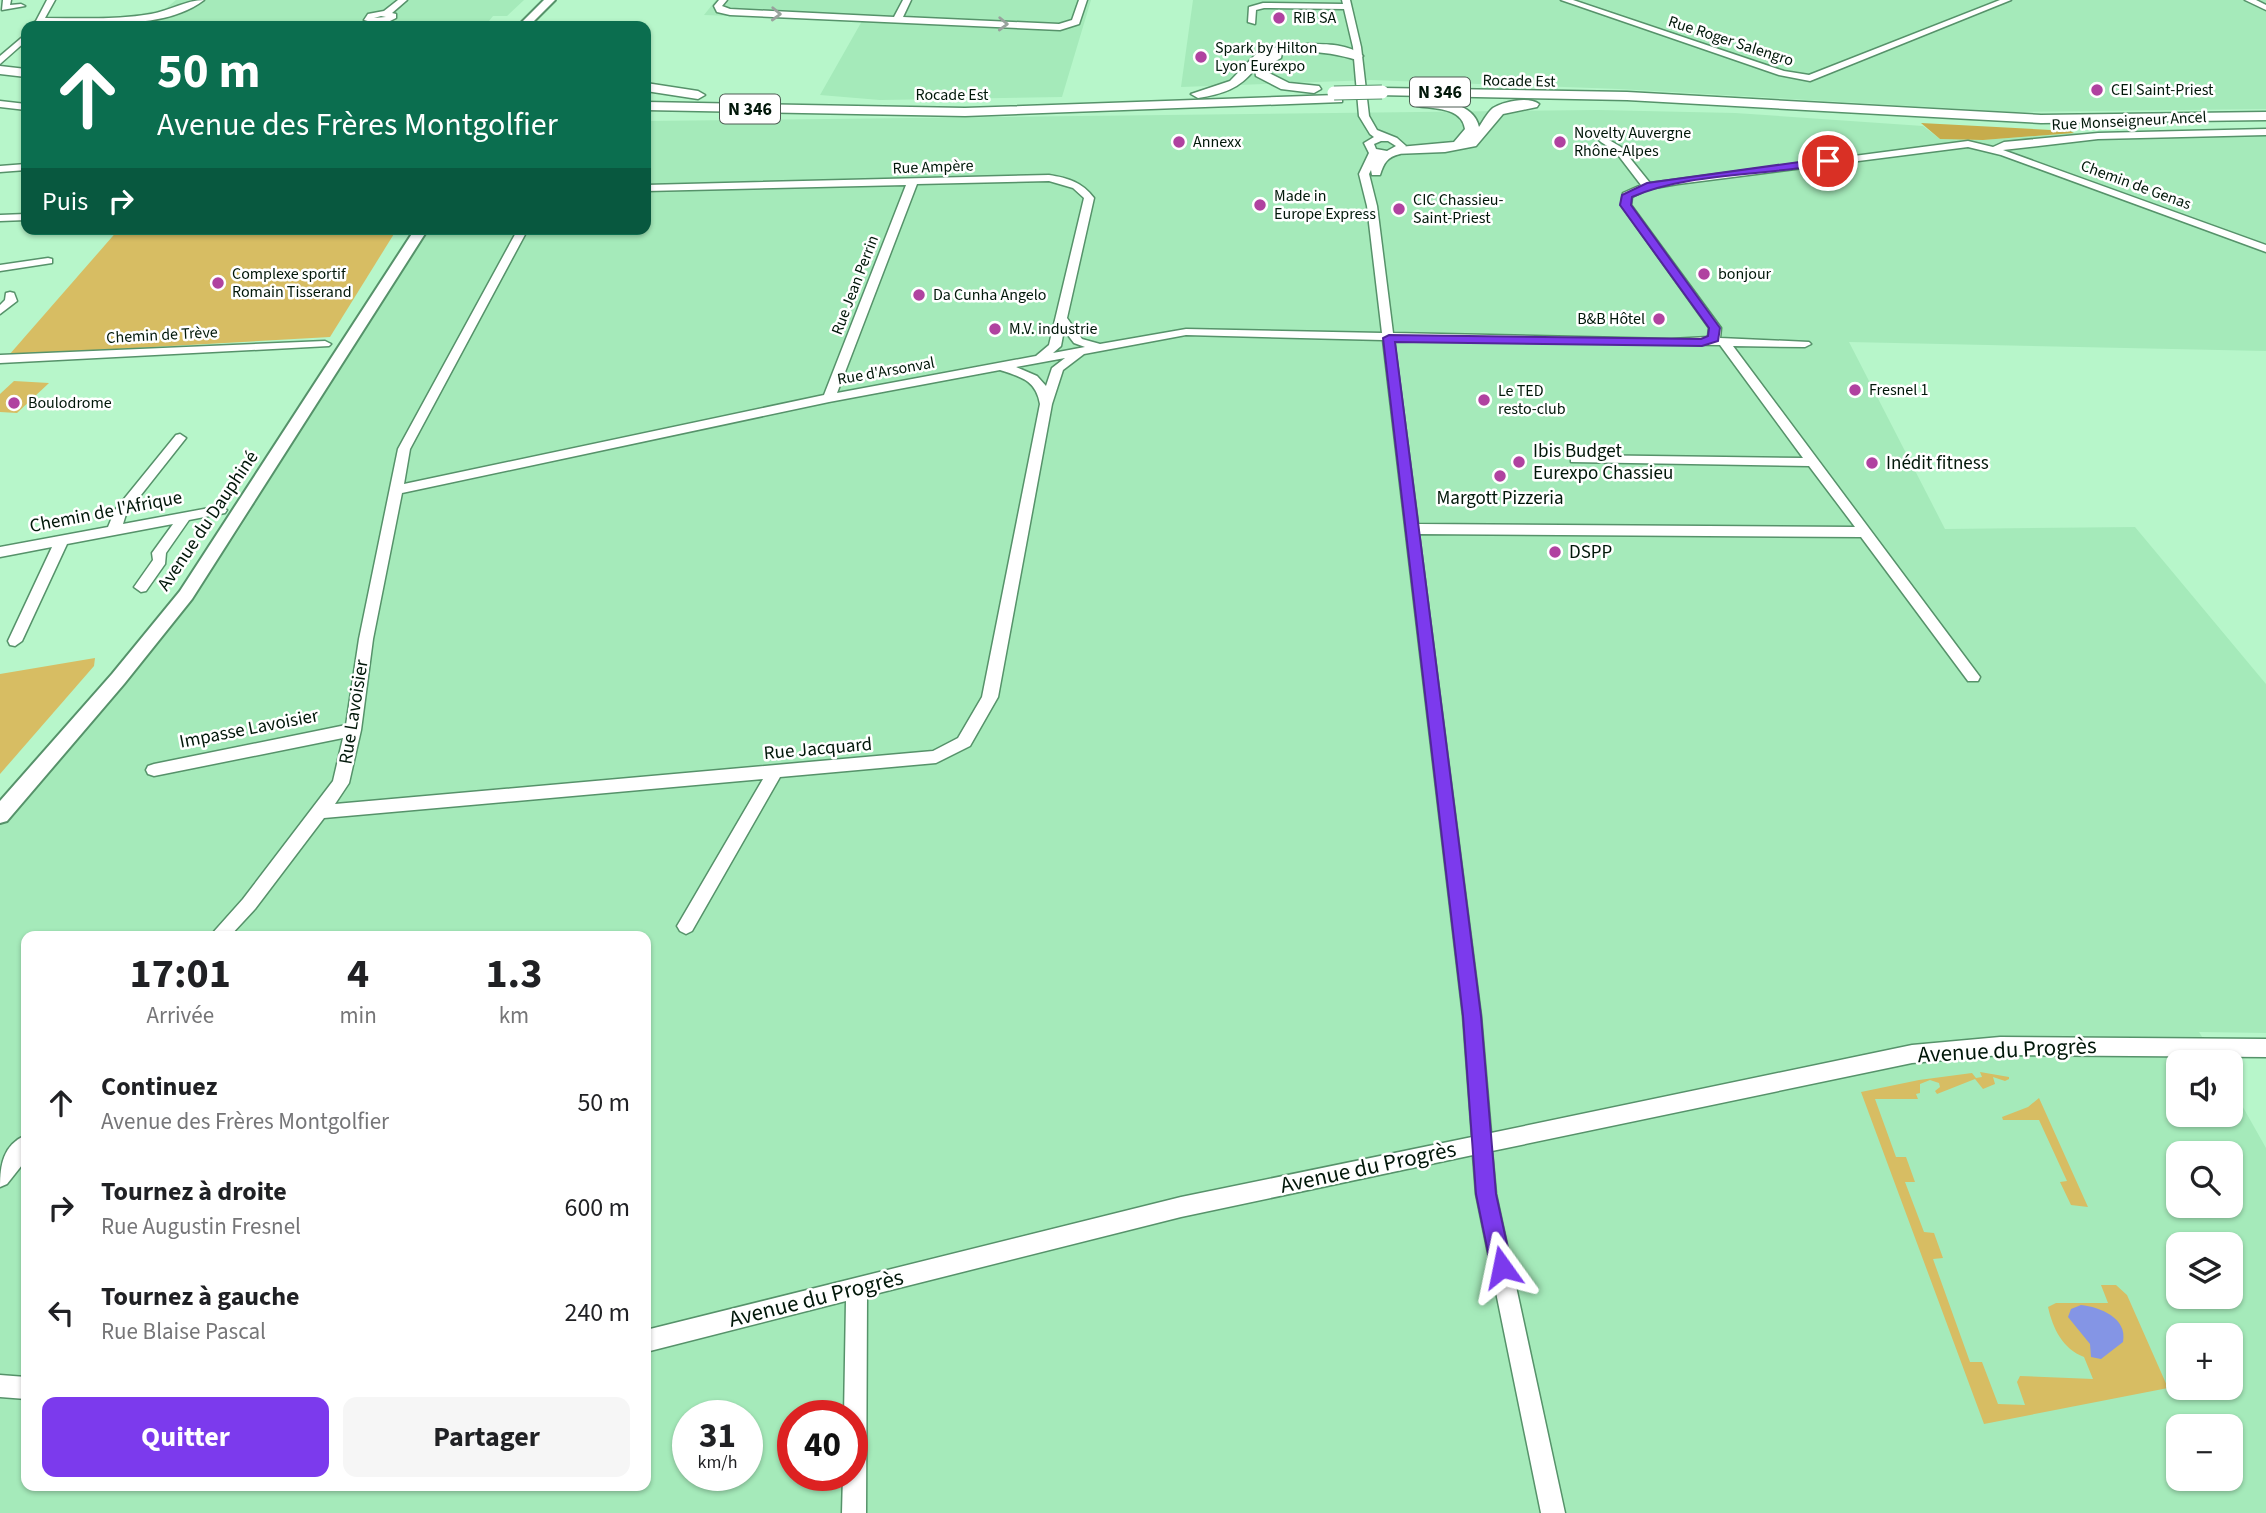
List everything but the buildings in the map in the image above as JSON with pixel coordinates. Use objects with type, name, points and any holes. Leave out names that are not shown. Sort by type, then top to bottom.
[{"type":"highway","points":[[1347,31],[1341,42],[1327,51],[1287,53],[1269,57],[1261,64],[1261,74],[1271,81],[1287,86],[1336,96],[1383,95],[1442,106],[1460,112],[1472,121],[1469,136],[1457,143],[1395,149]]},
{"type":"highway","points":[[1327,51],[1351,70]]},
{"type":"highway","points":[[1144,101],[1226,88],[1239,80],[1258,57],[1270,53],[1355,52]]},
{"type":"highway","points":[[0,70],[21,72]]},
{"type":"highway","points":[[0,76],[21,78]]},
{"type":"highway","points":[[651,88],[727,98],[814,103],[823,106]]},
{"type":"highway","name":"Rocade Est","points":[[1383,95],[1498,92],[1653,97],[2028,118],[2266,116]]},
{"type":"highway","name":"Rocade Est","points":[[1383,95],[1680,103],[2011,123],[2117,125],[2266,122]]},
{"type":"highway","name":"Rocade Est","points":[[651,100],[823,106],[1003,106],[1336,96]]},
{"type":"highway","name":"Rocade Est","points":[[651,106],[854,112],[1028,111],[1168,106],[1180,108],[1336,96]]},
{"type":"highway","points":[[1395,149],[1445,148],[1471,143],[1493,114],[1510,106],[1587,103],[1670,106],[1680,103]]},
{"type":"highway","points":[[651,117],[720,114],[839,115],[854,112]]},
{"type":"main road","points":[[528,21],[547,3]]},
{"type":"main road","points":[[534,21],[547,3]]},
{"type":"main road","name":"Avenue du Dauphiné","points":[[0,815],[118,679],[186,595],[418,235]]},
{"type":"street","points":[[7,0],[5,8],[22,6]]},
{"type":"street","points":[[67,21],[156,16],[183,9],[200,0]]},
{"type":"street","points":[[387,13],[403,0]]},
{"type":"street","points":[[723,0],[718,6],[720,10],[730,12],[830,13],[897,20],[1066,26],[1076,22],[1083,0]]},
{"type":"street","points":[[897,20],[907,0]]},
{"type":"street","name":"Rue Roger Salengro","points":[[1565,0],[1782,73],[1810,78],[2007,0]]},
{"type":"street","points":[[2249,0],[2266,8]]},
{"type":"street","points":[[1252,22],[1252,9],[1263,5],[1347,3]]},
{"type":"street","points":[[1347,3],[1347,31],[1355,52],[1351,70],[1355,119],[1373,147]]},
{"type":"street","points":[[1347,3],[1364,116],[1373,132],[1395,149]]},
{"type":"street","points":[[40,21],[49,5]]},
{"type":"street","points":[[3,58],[21,42]]},
{"type":"street","points":[[0,104],[21,106]]},
{"type":"street","name":"Rue Monseigneur Ancel","points":[[1994,150],[2004,145],[2098,135],[2266,132]]},
{"type":"street","points":[[1383,138],[1373,147],[1364,174],[1372,206],[1389,338],[1474,1030],[1486,1194],[1553,1513]]},
{"type":"street","points":[[1604,140],[1618,149],[1647,186]]},
{"type":"street","points":[[1973,677],[1814,462],[1719,340],[1715,328],[1626,205],[1627,195],[1647,186],[1953,145],[1978,145],[1994,150]]},
{"type":"street","points":[[1373,147],[1395,149]]},
{"type":"street","points":[[1372,206],[1376,167],[1395,149]]},
{"type":"street","name":"Chemin de Genas","points":[[1994,150],[2266,249]]},
{"type":"street","points":[[0,169],[21,167]]},
{"type":"street","name":"Rue Ampère","points":[[651,188],[1049,178],[1072,182],[1083,189],[1088,198],[1063,320],[1055,346],[1045,355],[1033,360]]},
{"type":"street","name":"Rue Jean Perrin","points":[[828,398],[912,183]]},
{"type":"street","points":[[0,218],[21,217]]},
{"type":"street","points":[[395,490],[408,443],[520,235]]},
{"type":"street","points":[[0,268],[48,261]]},
{"type":"street","points":[[0,311],[11,301],[10,295]]},
{"type":"street","points":[[1063,320],[1079,341],[1104,347]]},
{"type":"street","name":"Rue d'Arsonval","points":[[395,490],[828,398],[1186,332],[1389,338],[1702,342],[1719,340],[1805,344]]},
{"type":"street","name":"Chemin de Trève","points":[[0,359],[325,344]]},
{"type":"street","name":"Rue Jacquard","points":[[322,811],[936,757],[964,742],[990,697],[1046,404],[1058,368],[1072,357],[1088,350]]},
{"type":"street","points":[[998,368],[1019,371],[1036,380],[1042,387],[1046,404]]},
{"type":"street","points":[[114,529],[120,513],[180,438]]},
{"type":"street","points":[[1576,459],[1814,462]]},
{"type":"street","name":"Rue Lavoisier","points":[[224,931],[249,904],[341,783],[353,730],[366,639],[395,490]]},
{"type":"street","name":"Chemin de l'Afrique","points":[[0,552],[220,510]]},
{"type":"street","points":[[141,587],[160,561],[159,553],[186,516]]},
{"type":"street","points":[[1412,529],[1864,531]]},
{"type":"street","points":[[15,641],[62,540]]},
{"type":"street","name":"Impasse Lavoisier","points":[[154,770],[353,730]]},
{"type":"street","points":[[686,926],[775,772]]},
{"type":"street","name":"Avenue du Progrès","points":[[651,1340],[1181,1207],[1868,1062],[1946,1050],[2056,1045],[2266,1048]]},
{"type":"street","points":[[0,1177],[21,1151]]},
{"type":"street","points":[[854,1513],[857,1288]]},
{"type":"street","points":[[0,1386],[21,1388]]},
{"type":"shaded area","points":[[176,0],[524,0],[507,16],[493,16],[489,21],[81,21],[119,18],[165,9]]},
{"type":"shaded area","points":[[716,0],[1091,0],[1062,97],[880,100],[820,95],[862,21],[704,15]]},
{"type":"shaded area","points":[[1193,0],[2266,0],[2266,109],[2015,112],[1619,89],[1371,80],[1181,87]]},
{"type":"shaded area","points":[[1598,110],[1735,113],[1923,126],[1940,139],[1983,140],[2074,133],[2115,136],[2266,134],[2266,351],[1849,342],[1945,529],[2135,527],[2266,684],[2266,1033],[2199,1032],[2210,1050],[2166,1050],[2166,1127],[2243,1127],[2243,1107],[2266,1148],[2266,1513],[0,1513],[0,825],[163,634],[237,533],[423,235],[651,235],[651,121]]},
{"type":"shaded area","points":[[1921,123],[2074,133],[1983,140],[1940,139]]},
{"type":"shaded area","name":"Complexe sportif Romain Tisserand","points":[[114,235],[393,235],[330,337],[9,355]]},
{"type":"shaded area","name":"Boulodrome","points":[[14,381],[49,383],[17,413],[0,412],[0,394]]},
{"type":"shaded area","points":[[95,658],[94,666],[0,774],[0,674]]},
{"type":"shaded area","points":[[1980,1072],[2009,1079],[2005,1081],[1993,1077],[1995,1084],[1983,1089],[1975,1079],[1937,1094],[1935,1091],[1940,1087],[1939,1083],[1930,1080],[1920,1084],[1920,1093],[1916,1094],[1918,1099],[1875,1099],[1896,1157],[1906,1157],[1915,1182],[1905,1182],[1924,1232],[1934,1233],[1943,1258],[1933,1259],[1970,1362],[1982,1362],[1998,1404],[2025,1405],[2017,1382],[2020,1376],[2093,1379],[2084,1357],[2070,1349],[2060,1337],[2048,1307],[2056,1303],[2108,1303],[2101,1285],[2116,1285],[2127,1295],[2166,1388],[1984,1424],[1861,1092],[1919,1080],[1972,1073],[1976,1078],[1982,1077]]},
{"type":"shaded area","points":[[2039,1098],[2088,1207],[2071,1205],[2060,1182],[2067,1181],[2039,1120],[2003,1120],[2002,1117],[2028,1107]]},
{"type":"water","points":[[2081,1305],[2104,1311],[2121,1326],[2123,1342],[2101,1359],[2091,1357],[2090,1344],[2068,1317],[2071,1309]]},
{"type":"place","name":"RIB SA","points":[[1279,18]]},
{"type":"place","name":"Spark by Hilton Lyon Eurexpo","points":[[1201,57]]},
{"type":"place","name":"CEI Saint-Priest","points":[[2097,90]]},
{"type":"place","name":"Annexx","points":[[1179,142]]},
{"type":"place","name":"Novelty Auvergne Rhône-Alpes","points":[[1560,142]]},
{"type":"place","name":"Made in Europe Express","points":[[1260,205]]},
{"type":"place","name":"CIC Chassieu- Saint-Priest","points":[[1399,209]]},
{"type":"place","name":"bonjour","points":[[1704,274]]},
{"type":"place","name":"Complexe sportif Romain Tisserand","points":[[218,283]]},
{"type":"place","name":"Da Cunha Angelo","points":[[919,295]]},
{"type":"place","name":"B&B Hôtel","points":[[1659,319]]},
{"type":"place","name":"M.V. industrie","points":[[995,329]]},
{"type":"place","name":"Fresnel 1","points":[[1855,390]]},
{"type":"place","name":"Le TED resto-club","points":[[1484,400]]},
{"type":"place","name":"Boulodrome","points":[[14,403]]},
{"type":"place","name":"Ibis Budget Eurexpo Chassieu","points":[[1519,462]]},
{"type":"place","name":"Inédit fitness","points":[[1872,463]]},
{"type":"place","name":"Margott Pizzeria","points":[[1500,476]]},
{"type":"place","name":"DSPP","points":[[1555,552]]},
{"type":"route","points":[[1502,1267],[1486,1194],[1472,1016],[1389,338],[1702,342],[1714,338],[1715,328],[1626,205],[1627,195],[1647,186],[1828,161]]}]
